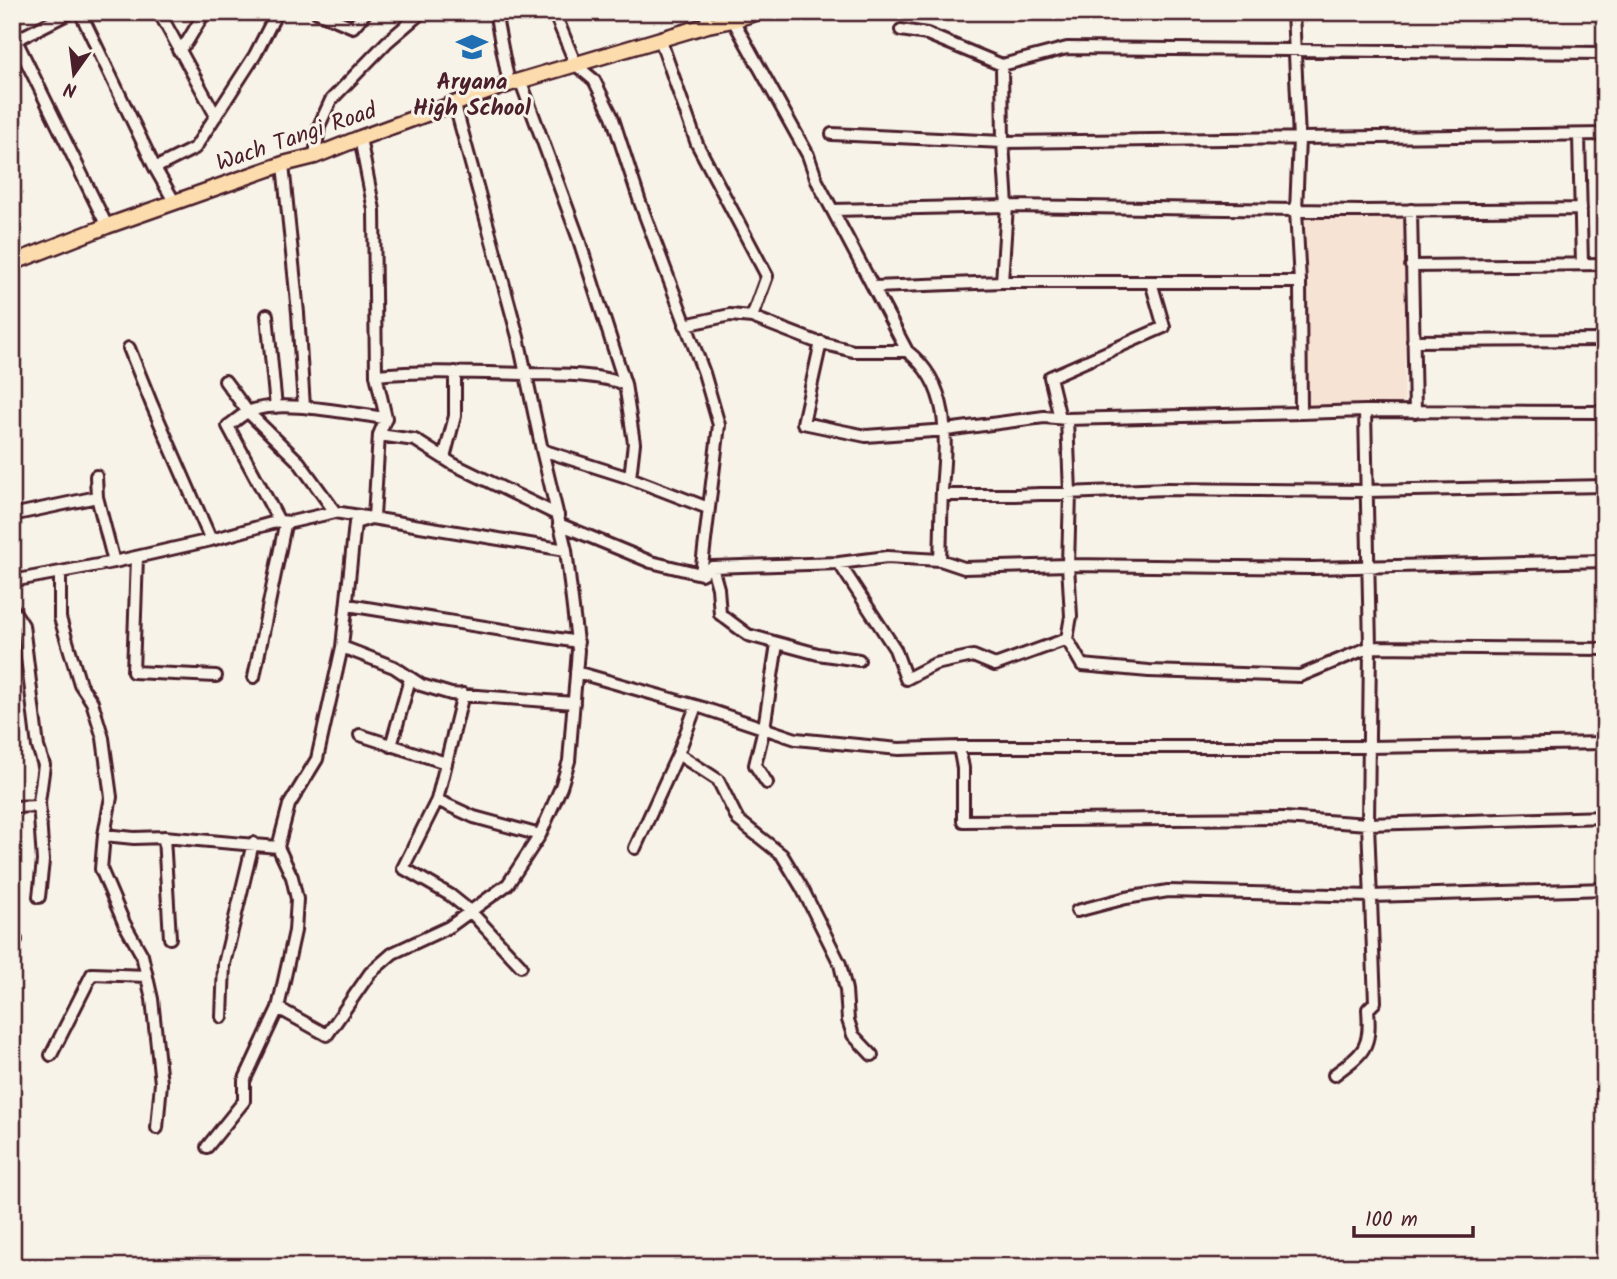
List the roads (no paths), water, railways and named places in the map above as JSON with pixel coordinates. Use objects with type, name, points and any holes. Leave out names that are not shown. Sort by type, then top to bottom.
[{"type":"main road","name":"Wach Tangi Road","points":[[12,263],[107,226],[283,164],[314,156],[515,83],[660,39],[707,18],[733,20],[758,12]]},
{"type":"street","points":[[71,12],[14,36],[107,226]]},
{"type":"street","points":[[80,12],[155,168],[175,203]]},
{"type":"street","points":[[159,12],[216,116]]},
{"type":"street","points":[[178,50],[187,42],[205,12]]},
{"type":"street","points":[[155,168],[195,148],[255,55],[277,12]]},
{"type":"street","points":[[317,12],[353,27],[366,12]]},
{"type":"street","points":[[314,156],[319,126],[331,100],[387,42],[422,12]]},
{"type":"street","points":[[495,12],[515,83],[578,237],[625,384],[634,443],[630,478]]},
{"type":"street","points":[[554,12],[576,65],[594,80],[612,116],[640,202],[704,373],[719,425],[701,574]]},
{"type":"street","points":[[1293,12],[1299,139],[1296,211],[1300,282],[1301,413]]},
{"type":"street","points":[[733,20],[808,155],[817,181],[907,351],[919,360],[937,388],[946,430],[940,560]]},
{"type":"street","points":[[901,30],[927,34],[1002,65],[1067,48],[1296,48],[1605,53]]},
{"type":"street","points":[[660,39],[697,144],[767,276],[752,317]]},
{"type":"street","points":[[1002,65],[1007,206],[1002,282]]},
{"type":"street","points":[[278,1008],[327,1035],[370,973],[393,953],[449,927],[508,884],[540,835],[569,761],[578,642],[566,550],[526,374],[455,105]]},
{"type":"street","points":[[832,134],[1003,142],[1605,134]]},
{"type":"street","points":[[1579,135],[1582,264]]},
{"type":"street","points":[[360,138],[374,210],[376,375],[386,418],[379,435],[374,517]]},
{"type":"street","points":[[283,164],[298,313],[304,407]]},
{"type":"street","points":[[833,210],[1007,206],[1296,211],[1581,209]]},
{"type":"street","points":[[1411,210],[1415,412]]},
{"type":"street","points":[[1411,266],[1605,264]]},
{"type":"street","points":[[874,287],[1002,282],[1300,282]]},
{"type":"street","points":[[1151,282],[1164,327],[1050,377],[1063,418],[1070,493],[1068,565],[1071,616],[1067,639],[1082,665],[1149,671],[1300,676],[1370,647],[1605,649]]},
{"type":"street","points":[[267,315],[276,407]]},
{"type":"street","points":[[685,325],[730,315],[752,317],[853,351],[907,351]]},
{"type":"street","points":[[1413,341],[1605,340]]},
{"type":"street","points":[[821,342],[803,423],[866,436],[946,430],[1044,416],[1063,418],[1365,411],[1605,412]]},
{"type":"street","points":[[130,348],[211,540]]},
{"type":"street","points":[[376,375],[423,370],[606,378],[625,384]]},
{"type":"street","points":[[444,458],[455,416],[455,372]]},
{"type":"street","points":[[225,381],[248,412],[299,462],[335,512]]},
{"type":"street","points":[[254,677],[285,525],[279,521],[228,426],[248,412],[276,407],[304,407],[386,418]]},
{"type":"street","points":[[1334,1075],[1361,1055],[1370,1030],[1368,1009],[1375,1002],[1368,824],[1370,647],[1365,411]]},
{"type":"street","points":[[379,435],[415,440],[558,520],[651,562],[701,574],[712,567],[839,563],[887,557],[940,560],[964,568],[1068,565],[1312,568],[1605,561]]},
{"type":"street","points":[[542,450],[630,478],[708,508]]},
{"type":"street","points":[[96,476],[97,497],[114,562]]},
{"type":"street","points":[[942,495],[1167,489],[1366,491],[1605,486]]},
{"type":"street","points":[[12,515],[97,497]]},
{"type":"street","points":[[12,581],[60,574],[211,540],[279,521],[292,522],[335,512],[566,550]]},
{"type":"street","points":[[207,1147],[244,1101],[244,1081],[278,1008],[295,931],[297,899],[292,877],[278,847],[289,805],[317,759],[342,646],[355,523],[374,517]]},
{"type":"street","points":[[137,557],[133,672],[216,676]]},
{"type":"street","points":[[839,563],[895,649],[906,679],[934,664],[973,656],[995,665],[1067,639]]},
{"type":"street","points":[[712,567],[718,588],[720,614],[748,635],[818,654],[859,660]]},
{"type":"street","points":[[60,574],[60,618],[80,684],[92,702],[103,738],[111,797],[101,869],[124,923],[142,955],[152,999],[161,1083],[157,1128]]},
{"type":"street","points":[[348,606],[578,642]]},
{"type":"street","points":[[12,608],[23,625],[38,747],[44,765],[39,806],[43,861],[39,897]]},
{"type":"street","points":[[767,783],[755,765],[764,728],[777,644]]},
{"type":"street","points":[[342,646],[394,667],[410,679],[451,694],[574,704]]},
{"type":"street","points":[[576,672],[696,706],[796,739],[850,746],[900,749],[1605,743]]},
{"type":"street","points":[[391,746],[410,679]]},
{"type":"street","points":[[463,694],[438,800],[403,868],[450,894],[470,911],[521,966]]},
{"type":"street","points":[[635,848],[678,754],[696,706]]},
{"type":"street","points":[[360,735],[446,763]]},
{"type":"street","points":[[959,747],[963,768],[963,821],[1284,818],[1368,824],[1605,817]]},
{"type":"street","points":[[678,754],[718,780],[738,820],[782,855],[841,964],[848,1020],[853,1035],[872,1055]]},
{"type":"street","points":[[438,800],[474,817],[540,835]]},
{"type":"street","points":[[12,807],[39,806]]},
{"type":"street","points":[[104,835],[134,838],[164,836],[278,847]]},
{"type":"street","points":[[164,836],[170,938]]},
{"type":"street","points":[[222,1017],[224,964],[253,843]]},
{"type":"street","points":[[1077,911],[1126,898],[1168,891],[1371,896],[1605,889]]},
{"type":"street","points":[[51,1055],[92,974],[147,976]]},
{"type":"place","name":"Aryana High School","points":[[472,47]]}]
